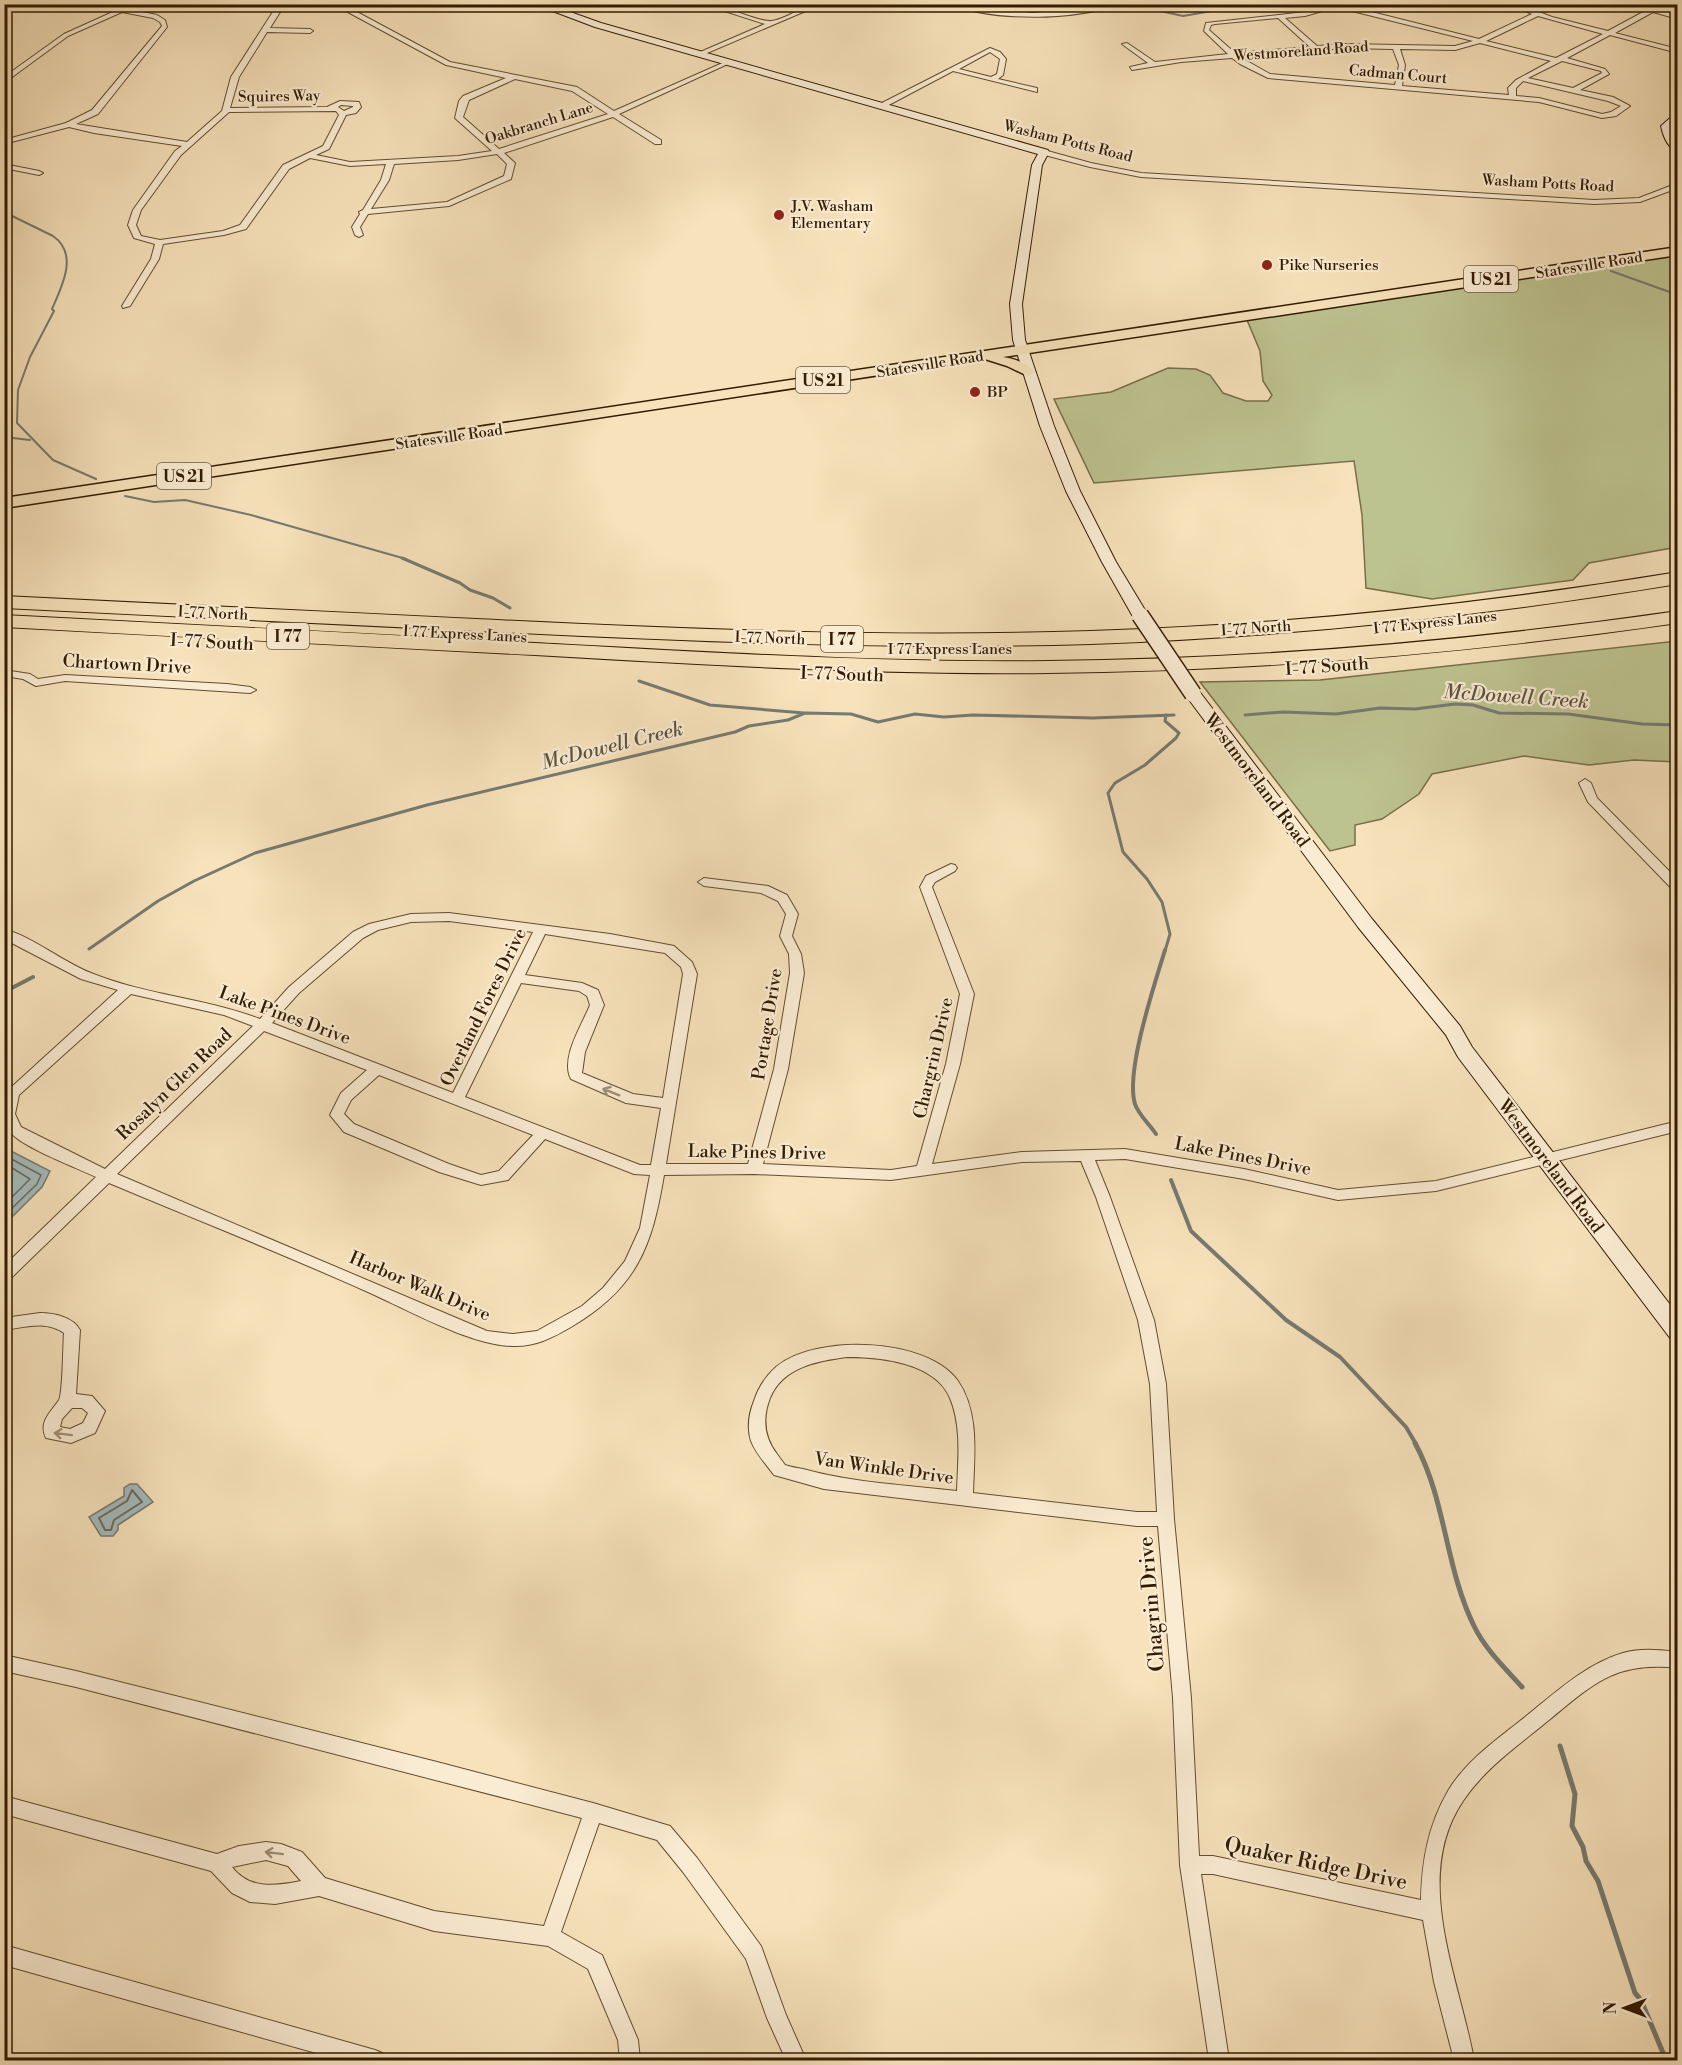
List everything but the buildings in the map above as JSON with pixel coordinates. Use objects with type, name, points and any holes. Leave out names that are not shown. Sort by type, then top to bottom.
[{"type":"highway","name":"I-77 North","points":[[4,602],[739,637],[978,640],[1170,634],[1347,621],[1506,604],[1677,578]]},
{"type":"highway","name":"I 77 Express Lanes","points":[[4,612],[726,646],[1013,649],[1185,643],[1342,632],[1513,613],[1677,588]]},
{"type":"highway","name":"I 77 Express Lanes","points":[[9,628],[157,629],[804,663],[1047,667],[1219,662],[1377,652],[1551,635],[1677,617]]},
{"type":"highway","name":"I-77 South","points":[[9,628],[743,670],[910,676],[1025,677],[1165,674],[1349,664],[1504,651],[1677,628]]},
{"type":"main road","name":"Statesville Road","points":[[4,504],[1677,251]]},
{"type":"main road","points":[[975,357],[1005,361],[1028,372]]},
{"type":"street","points":[[4,81],[59,40],[134,4]]},
{"type":"street","points":[[126,306],[155,259],[160,242],[138,238],[132,221],[137,210],[187,144],[226,110],[234,77],[282,4]]},
{"type":"street","points":[[336,4],[448,64],[574,89],[658,142]]},
{"type":"street","name":"Washam Potts Road","points":[[538,4],[598,25],[729,63],[1113,170],[1155,176],[1594,202],[1640,200],[1677,185]]},
{"type":"street","points":[[706,4],[771,24]]},
{"type":"street","points":[[700,54],[819,4]]},
{"type":"street","points":[[953,4],[1006,14],[1034,15],[1062,13],[1114,4]]},
{"type":"street","points":[[1512,4],[1537,14],[1677,51]]},
{"type":"street","points":[[1513,97],[1514,85],[1522,79],[1664,4]]},
{"type":"street","points":[[1332,5],[1603,70],[1606,74],[1575,90]]},
{"type":"street","name":"Cadman Court","points":[[1332,5],[1313,13],[1208,24],[1206,30],[1249,68],[1268,76],[1547,101],[1602,116],[1613,114],[1626,106],[1621,102],[1575,90],[1522,79]]},
{"type":"street","points":[[4,142],[69,125],[98,109],[165,26],[163,21],[155,16],[122,10]]},
{"type":"street","points":[[1653,10],[1677,16]]},
{"type":"street","name":"Westmoreland Road","points":[[1132,68],[1152,63],[1315,48],[1455,48],[1479,41],[1537,14]]},
{"type":"street","points":[[1280,17],[1315,48]]},
{"type":"street","points":[[266,30],[310,31]]},
{"type":"street","points":[[1125,44],[1152,63]]},
{"type":"street","points":[[1396,47],[1402,65],[1398,88]]},
{"type":"street","points":[[880,106],[990,50],[998,52],[1003,59],[1000,75],[992,79]]},
{"type":"street","name":"Oakbranch Lane","points":[[310,156],[350,164],[498,153],[614,114],[729,63]]},
{"type":"street","points":[[952,69],[1035,90]]},
{"type":"street","points":[[363,212],[449,204],[508,177],[511,163],[460,120],[463,101],[469,96],[515,77]]},
{"type":"street","points":[[329,109],[340,103],[356,104],[357,107],[353,111],[343,114]]},
{"type":"street","name":"Squires Way","points":[[160,242],[224,233],[243,227],[285,167],[326,147],[343,114],[338,109],[226,110]]},
{"type":"street","points":[[1676,145],[1668,136],[1666,126],[1677,114]]},
{"type":"street","points":[[69,125],[94,132],[187,144]]},
{"type":"street","name":"Westmoreland Road","points":[[1044,152],[1037,165],[1017,296],[1016,311],[1022,350],[1028,372],[1073,491],[1109,562],[1140,615],[1193,694],[1365,923],[1421,1006],[1465,1052],[1677,1332]]},
{"type":"street","points":[[359,235],[356,227],[363,212],[386,180],[391,162]]},
{"type":"street","points":[[4,166],[39,173]]},
{"type":"street","name":"Chartown Drive","points":[[4,673],[26,676],[36,683],[65,678],[250,690]]},
{"type":"street","points":[[1585,783],[1592,799],[1677,888]]},
{"type":"street","name":"Chargrin Drive","points":[[923,1170],[953,1064],[967,993],[926,887],[930,879],[951,868]]},
{"type":"street","name":"Portage Drive","points":[[704,882],[764,889],[783,897],[792,914],[786,936],[795,954],[797,973],[781,1069],[754,1168]]},
{"type":"street","name":"Harbor Walk Drive","points":[[128,989],[22,1083],[10,1100],[8,1114],[16,1130],[107,1176],[485,1337],[513,1340],[540,1337],[587,1310],[608,1292],[631,1264],[646,1228],[690,974],[687,965],[669,949],[449,917],[411,918]]},
{"type":"street","name":"Rosalyn Glen Road","points":[[4,1276],[262,1025],[294,990],[358,935],[374,927],[411,918]]},
{"type":"street","name":"Overland Fores Drive","points":[[456,1101],[541,929]]},
{"type":"street","name":"Lake Pines Drive","points":[[4,933],[86,975],[128,989],[227,1011],[639,1170],[754,1168],[891,1175],[1022,1158],[1125,1154],[1244,1173],[1338,1195],[1436,1186],[1677,1126]]},
{"type":"street","points":[[517,978],[582,987],[593,993],[597,1005],[574,1061],[573,1068],[576,1076],[631,1099],[668,1104]]},
{"type":"street","points":[[376,1070],[346,1097],[337,1115],[349,1128],[444,1168],[481,1180],[503,1176],[542,1134]]},
{"type":"street","name":"Chagrin Drive","points":[[1085,1154],[1103,1197],[1146,1320],[1158,1383],[1166,1519],[1182,1698],[1190,1865],[1219,2061]]},
{"type":"street","points":[[4,1324],[47,1318],[61,1321],[72,1330],[68,1401]]},
{"type":"street","name":"Van Winkle Drive","points":[[965,1499],[965,1413],[952,1384],[926,1364],[900,1354],[868,1351],[826,1354],[789,1366],[766,1389],[756,1415],[759,1441],[780,1470],[824,1482],[965,1499],[1137,1519],[1166,1519]]},
{"type":"street","points":[[1464,2061],[1430,1912],[1429,1872],[1436,1834],[1450,1802],[1471,1774],[1598,1670],[1639,1658],[1659,1657],[1677,1660]]},
{"type":"street","points":[[4,1664],[76,1679],[593,1812],[663,1833],[754,1953],[777,2018],[796,2061]]},
{"type":"street","points":[[4,1805],[217,1863],[239,1855],[266,1851],[281,1853],[295,1859],[319,1886]]},
{"type":"street","points":[[550,1937],[593,1812]]},
{"type":"street","points":[[217,1863],[224,1875],[252,1894],[266,1896],[284,1894],[319,1886],[434,1920],[550,1937],[596,1962],[628,2040],[630,2061]]},
{"type":"street","name":"Quaker Ridge Drive","points":[[1190,1865],[1213,1866],[1430,1912]]},
{"type":"street","points":[[4,1955],[375,2061]]},
{"type":"green space","points":[[1677,255],[1677,547],[1589,563],[1573,580],[1432,599],[1366,588],[1362,515],[1354,461],[1094,483],[1054,399],[1111,392],[1168,368],[1196,369],[1210,375],[1223,393],[1246,401],[1268,401],[1272,395],[1263,381],[1260,351],[1247,320]]},
{"type":"green space","points":[[1677,641],[1677,762],[1634,760],[1589,765],[1524,756],[1432,774],[1419,794],[1382,819],[1355,825],[1355,845],[1330,851],[1200,682],[1320,680]]},
{"type":"water","points":[[5,1148],[50,1171],[42,1187],[5,1224]]},
{"type":"water","points":[[130,1484],[137,1484],[153,1502],[118,1525],[118,1530],[113,1536],[101,1536],[89,1517],[124,1496],[124,1488]]},
{"type":"waterway","points":[[1126,8],[1151,9],[1183,16],[1252,4]]},
{"type":"waterway","points":[[4,212],[53,236],[61,243],[67,261],[64,281],[52,309],[54,311],[30,357],[18,390],[17,423],[53,460],[96,479]]},
{"type":"waterway","points":[[1611,271],[1678,295]]},
{"type":"waterway","points":[[4,437],[30,440]]},
{"type":"waterway","points":[[125,496],[154,502],[185,500],[251,515],[406,559]]},
{"type":"waterway","points":[[402,558],[460,583],[470,590],[493,598],[510,608]]},
{"type":"waterway","points":[[639,681],[710,705],[804,713]]},
{"type":"waterway","name":"McDowell Creek","points":[[1245,715],[1283,712],[1336,714],[1380,708],[1415,709],[1455,704],[1473,705],[1499,713],[1568,714],[1642,724],[1678,725]]},
{"type":"waterway","name":"McDowell Creek","points":[[89,949],[158,901],[194,881],[255,853],[427,805],[735,732],[749,726],[788,720],[805,713],[851,714],[878,722],[915,714],[944,717],[973,715],[1093,718],[1166,715]]},
{"type":"waterway","points":[[1165,951],[1170,934],[1162,902],[1147,879],[1123,852],[1108,793],[1115,783],[1145,765],[1176,738],[1179,733],[1165,721],[1166,715]]},
{"type":"waterway","name":"McDowell Creek","points":[[1166,715],[1174,715]]},
{"type":"waterway","points":[[1156,1134],[1141,1116],[1135,1104],[1133,1090],[1142,1027],[1165,950]]},
{"type":"waterway","name":"McDowell Creek","points":[[4,992],[33,977]]},
{"type":"waterway","points":[[1171,1180],[1191,1231],[1286,1320],[1340,1357],[1406,1427],[1416,1444]]},
{"type":"waterway","points":[[1415,1443],[1433,1487],[1464,1604],[1474,1626],[1490,1650],[1522,1687]]},
{"type":"waterway","points":[[1560,1746],[1575,1794],[1572,1826],[1583,1847],[1586,1861],[1598,1881],[1635,1993],[1641,2000],[1666,2060]]},
{"type":"place","name":"J.V. Washam Elementary","points":[[779,215]]},
{"type":"place","name":"Pike Nurseries","points":[[1267,265]]},
{"type":"place","name":"BP","points":[[975,392]]}]
